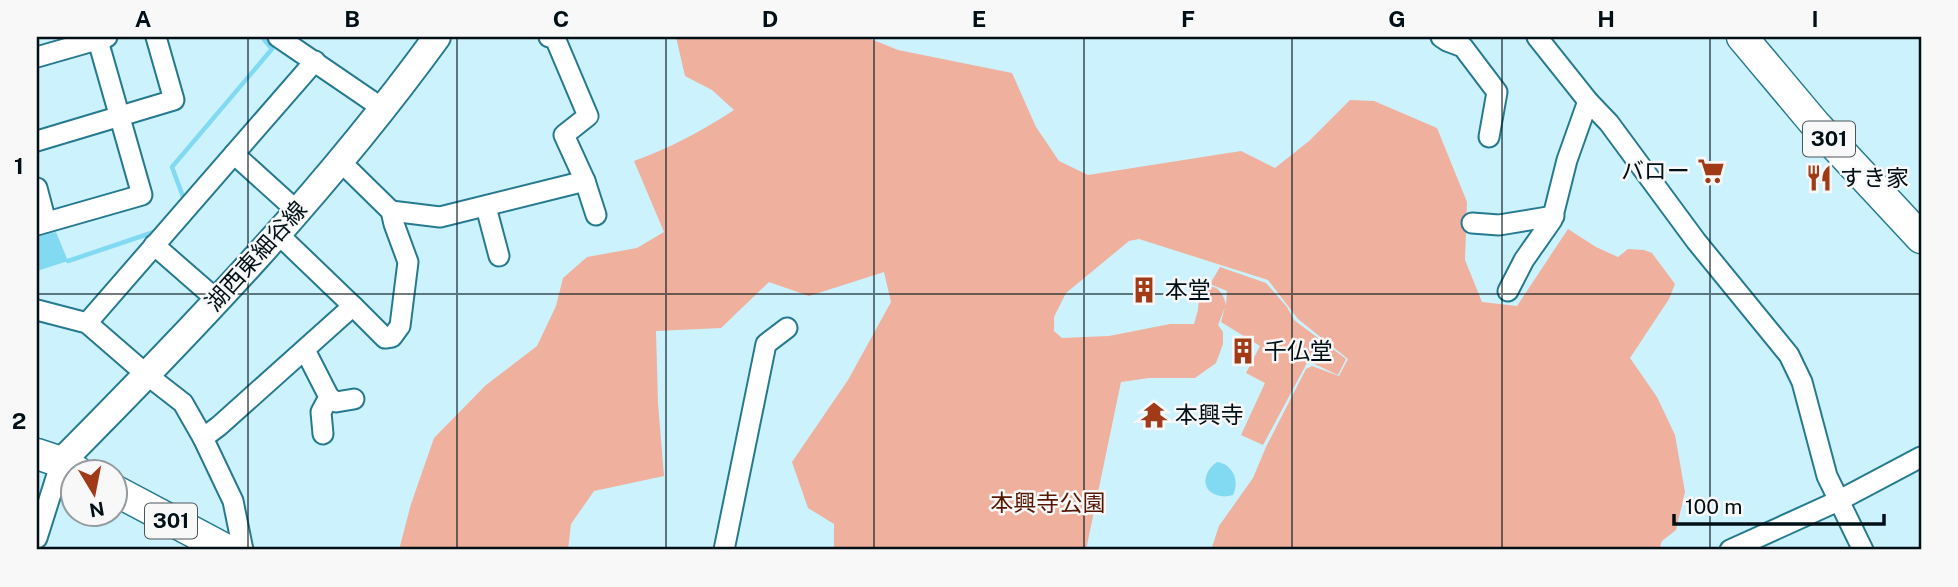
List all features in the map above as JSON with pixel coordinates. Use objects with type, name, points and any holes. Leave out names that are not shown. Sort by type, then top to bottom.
[{"type":"highway","name":"301","points":[[1742,37],[1815,124],[1921,238]]},
{"type":"highway","name":"301","points":[[130,498],[227,550]]},
{"type":"main road","name":"湖西東細谷線","points":[[59,463],[147,375],[341,162],[437,37]]},
{"type":"street","points":[[37,141],[174,100],[156,37]]},
{"type":"street","points":[[278,37],[382,108]]},
{"type":"street","points":[[554,37],[588,116],[564,135],[585,181],[596,215]]},
{"type":"street","points":[[1441,37],[1447,41],[1469,42],[1497,92],[1489,137]]},
{"type":"street","points":[[1537,37],[1609,123],[1696,241],[1789,355],[1802,382],[1827,476],[1863,550]]},
{"type":"street","points":[[37,57],[101,38],[119,117],[142,195],[42,223],[37,188]]},
{"type":"street","points":[[87,323],[315,61]]},
{"type":"street","points":[[1508,291],[1524,260],[1554,216],[1567,160],[1588,101]]},
{"type":"street","points":[[234,154],[297,211]]},
{"type":"street","points":[[277,233],[385,338],[392,337],[400,326],[408,262],[391,211],[341,162]]},
{"type":"street","points":[[391,211],[440,216],[585,181]]},
{"type":"street","points":[[485,207],[499,256]]},
{"type":"street","points":[[1472,223],[1499,225],[1554,216]]},
{"type":"street","points":[[154,245],[217,300]]},
{"type":"street","points":[[203,438],[353,306]]},
{"type":"street","points":[[37,310],[87,323],[183,403],[233,501],[243,550]]},
{"type":"street","points":[[724,550],[734,461],[766,344],[787,328]]},
{"type":"street","points":[[305,350],[328,397],[337,402],[354,399]]},
{"type":"street","points":[[323,434],[321,412],[328,397]]},
{"type":"street","points":[[1730,550],[1838,501],[1921,457]]},
{"type":"street","points":[[37,538],[59,463]]},
{"type":"green space","name":"本興寺公園","points":[[676,37],[866,37],[898,50],[1012,73],[1036,127],[1059,161],[1088,175],[1241,151],[1275,168],[1309,141],[1350,100],[1374,101],[1437,128],[1467,202],[1465,260],[1482,302],[1517,306],[1568,229],[1618,257],[1628,249],[1652,253],[1675,284],[1669,299],[1630,358],[1657,397],[1675,435],[1685,492],[1676,530],[1662,541],[1659,550],[1211,550],[1219,526],[1253,478],[1306,369],[1312,366],[1339,376],[1348,359],[1298,319],[1268,280],[1139,239],[1129,241],[1066,293],[1054,317],[1054,331],[1062,338],[1109,336],[1170,324],[1194,324],[1200,287],[1211,286],[1219,290],[1226,305],[1227,291],[1210,284],[1220,267],[1266,283],[1287,307],[1294,320],[1346,359],[1338,375],[1308,361],[1263,445],[1241,435],[1265,383],[1246,373],[1260,346],[1221,322],[1225,307],[1218,325],[1223,332],[1223,344],[1216,363],[1195,378],[1149,378],[1121,382],[1086,550],[834,550],[834,524],[808,508],[792,462],[848,380],[891,302],[884,272],[809,296],[769,282],[721,328],[656,331],[664,476],[594,491],[571,524],[568,550],[399,550],[411,504],[434,438],[486,385],[537,346],[556,306],[563,278],[587,257],[637,248],[664,232],[634,161],[686,139],[734,110],[712,90],[685,76]]},
{"type":"water","points":[[56,232],[68,261],[37,271],[37,237]]},
{"type":"water","points":[[1217,462],[1223,463],[1234,474],[1236,484],[1233,495],[1214,494],[1207,487],[1205,482],[1208,471]]},
{"type":"waterway","points":[[185,202],[172,167],[272,49],[262,37]]},
{"type":"waterway","points":[[68,261],[157,231]]},
{"type":"place","name":"バロー","points":[[1711,171]]},
{"type":"place","name":"すき家","points":[[1819,178]]},
{"type":"place","name":"本堂","points":[[1144,290]]},
{"type":"place","name":"千仏堂","points":[[1243,351]]},
{"type":"place","name":"本興寺","points":[[1154,415]]}]
